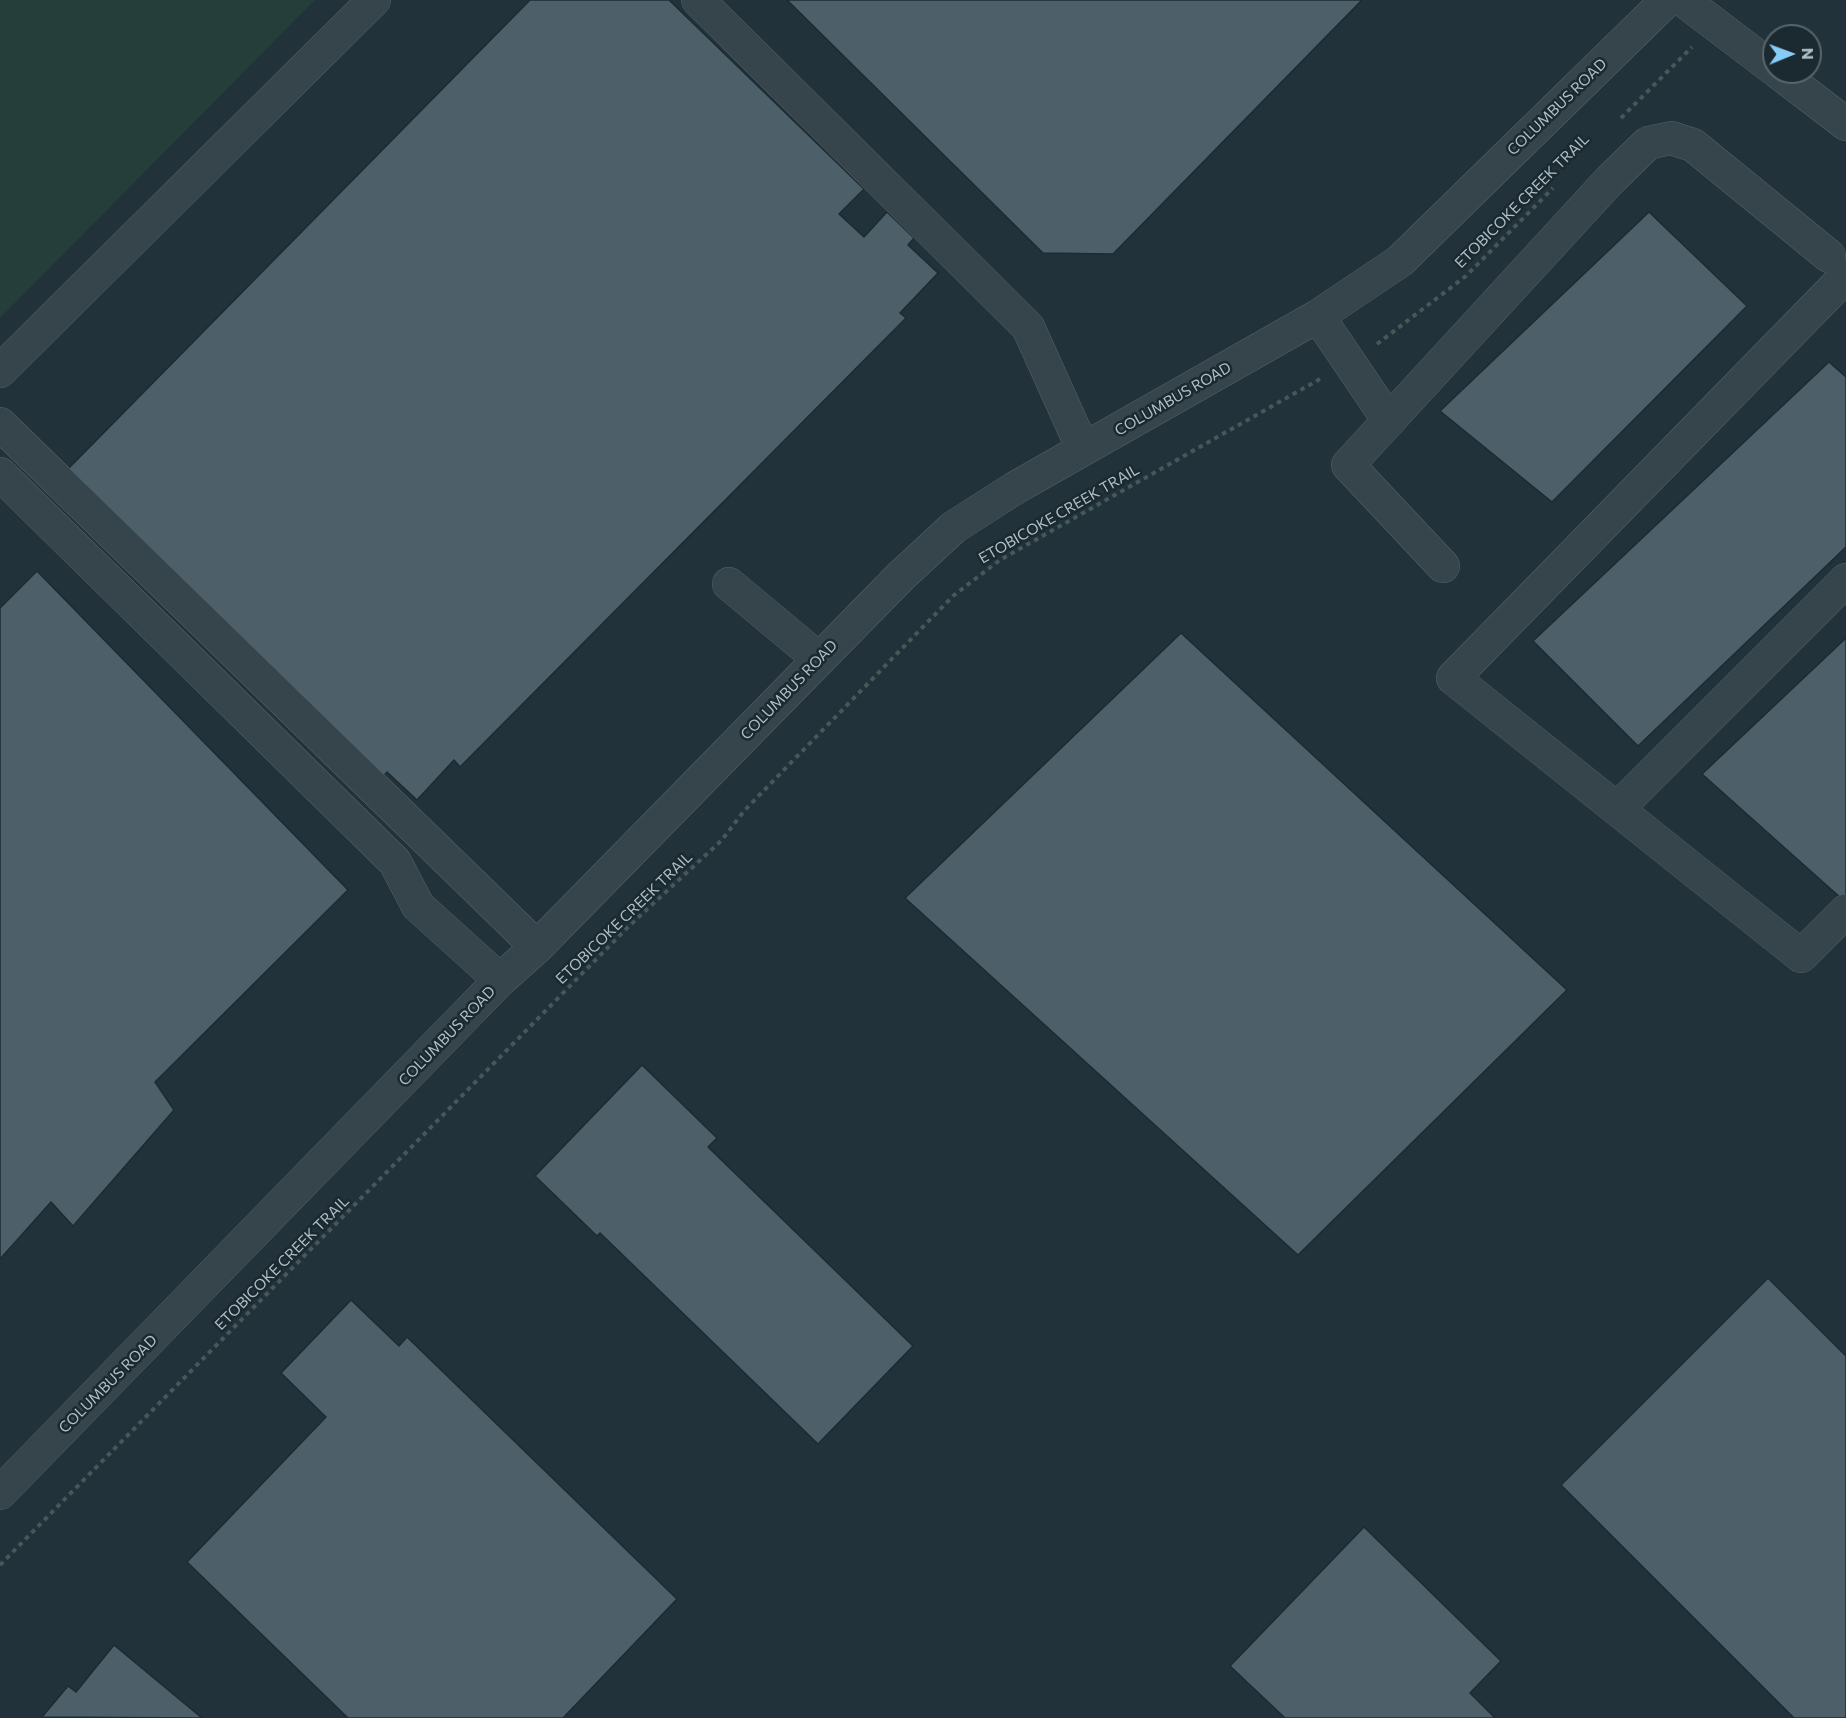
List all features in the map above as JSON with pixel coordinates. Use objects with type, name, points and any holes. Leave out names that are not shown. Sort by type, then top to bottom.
[{"type":"street","points":[[0,370],[374,0]]},
{"type":"street","points":[[698,0],[1028,327],[1083,449]]},
{"type":"street","name":"COLUMBUS ROAD","points":[[6,1477],[500,980],[537,947],[901,576],[954,527],[1015,488],[1318,316],[1400,261],[1667,0]]},
{"type":"street","points":[[1683,0],[1762,60]]},
{"type":"street","points":[[1794,84],[1846,124]]},
{"type":"street","points":[[1443,566],[1348,465],[1648,143],[1671,138],[1694,145],[1842,259],[1453,678],[1801,956],[1846,911]]},
{"type":"street","points":[[1318,316],[1389,421]]},
{"type":"street","points":[[0,423],[537,947]]},
{"type":"street","points":[[0,474],[395,862],[418,906],[500,980]]},
{"type":"street","points":[[1617,809],[1846,580]]},
{"type":"street","points":[[729,584],[819,659]]},
{"type":"path","points":[[1613,125],[1681,57]]},
{"type":"path","name":"ETOBICOKE CREEK TRAIL","points":[[1369,349],[1403,327],[1466,276],[1556,184]]},
{"type":"path","name":"ETOBICOKE CREEK TRAIL","points":[[0,1565],[621,934],[721,841],[744,811],[953,596],[1000,560],[1329,374]]},
{"type":"green space","points":[[0,0],[315,0],[0,318]]},
{"type":"building","points":[[530,0],[669,0],[864,189],[839,214],[864,237],[887,212],[914,238],[908,245],[938,273],[900,313],[906,318],[460,767],[454,760],[417,800],[387,772],[383,777],[68,469]]},
{"type":"building","points":[[787,0],[1362,0],[1113,254],[1043,253]]},
{"type":"building","points":[[1649,212],[1747,306],[1552,502],[1440,411]]},
{"type":"building","points":[[1829,362],[1846,377],[1846,547],[1638,746],[1533,641]]},
{"type":"building","points":[[37,571],[348,890],[155,1082],[174,1110],[73,1226],[51,1202],[0,1259],[0,608]]},
{"type":"building","points":[[1181,633],[1567,990],[1298,1255],[905,898]]},
{"type":"building","points":[[1846,638],[1846,895],[1842,899],[1702,774]]},
{"type":"building","points":[[642,1065],[717,1138],[708,1147],[913,1346],[818,1444],[600,1233],[597,1236],[535,1176]]},
{"type":"building","points":[[1768,1278],[1846,1356],[1846,1718],[1794,1718],[1561,1485]]},
{"type":"building","points":[[351,1300],[399,1346],[407,1337],[677,1599],[563,1718],[348,1718],[187,1562],[326,1417],[281,1373]]},
{"type":"building","points":[[1364,1527],[1501,1661],[1470,1693],[1495,1718],[1285,1718],[1230,1666]]},
{"type":"building","points":[[114,1645],[202,1718],[42,1717],[68,1686],[76,1692]]}]
